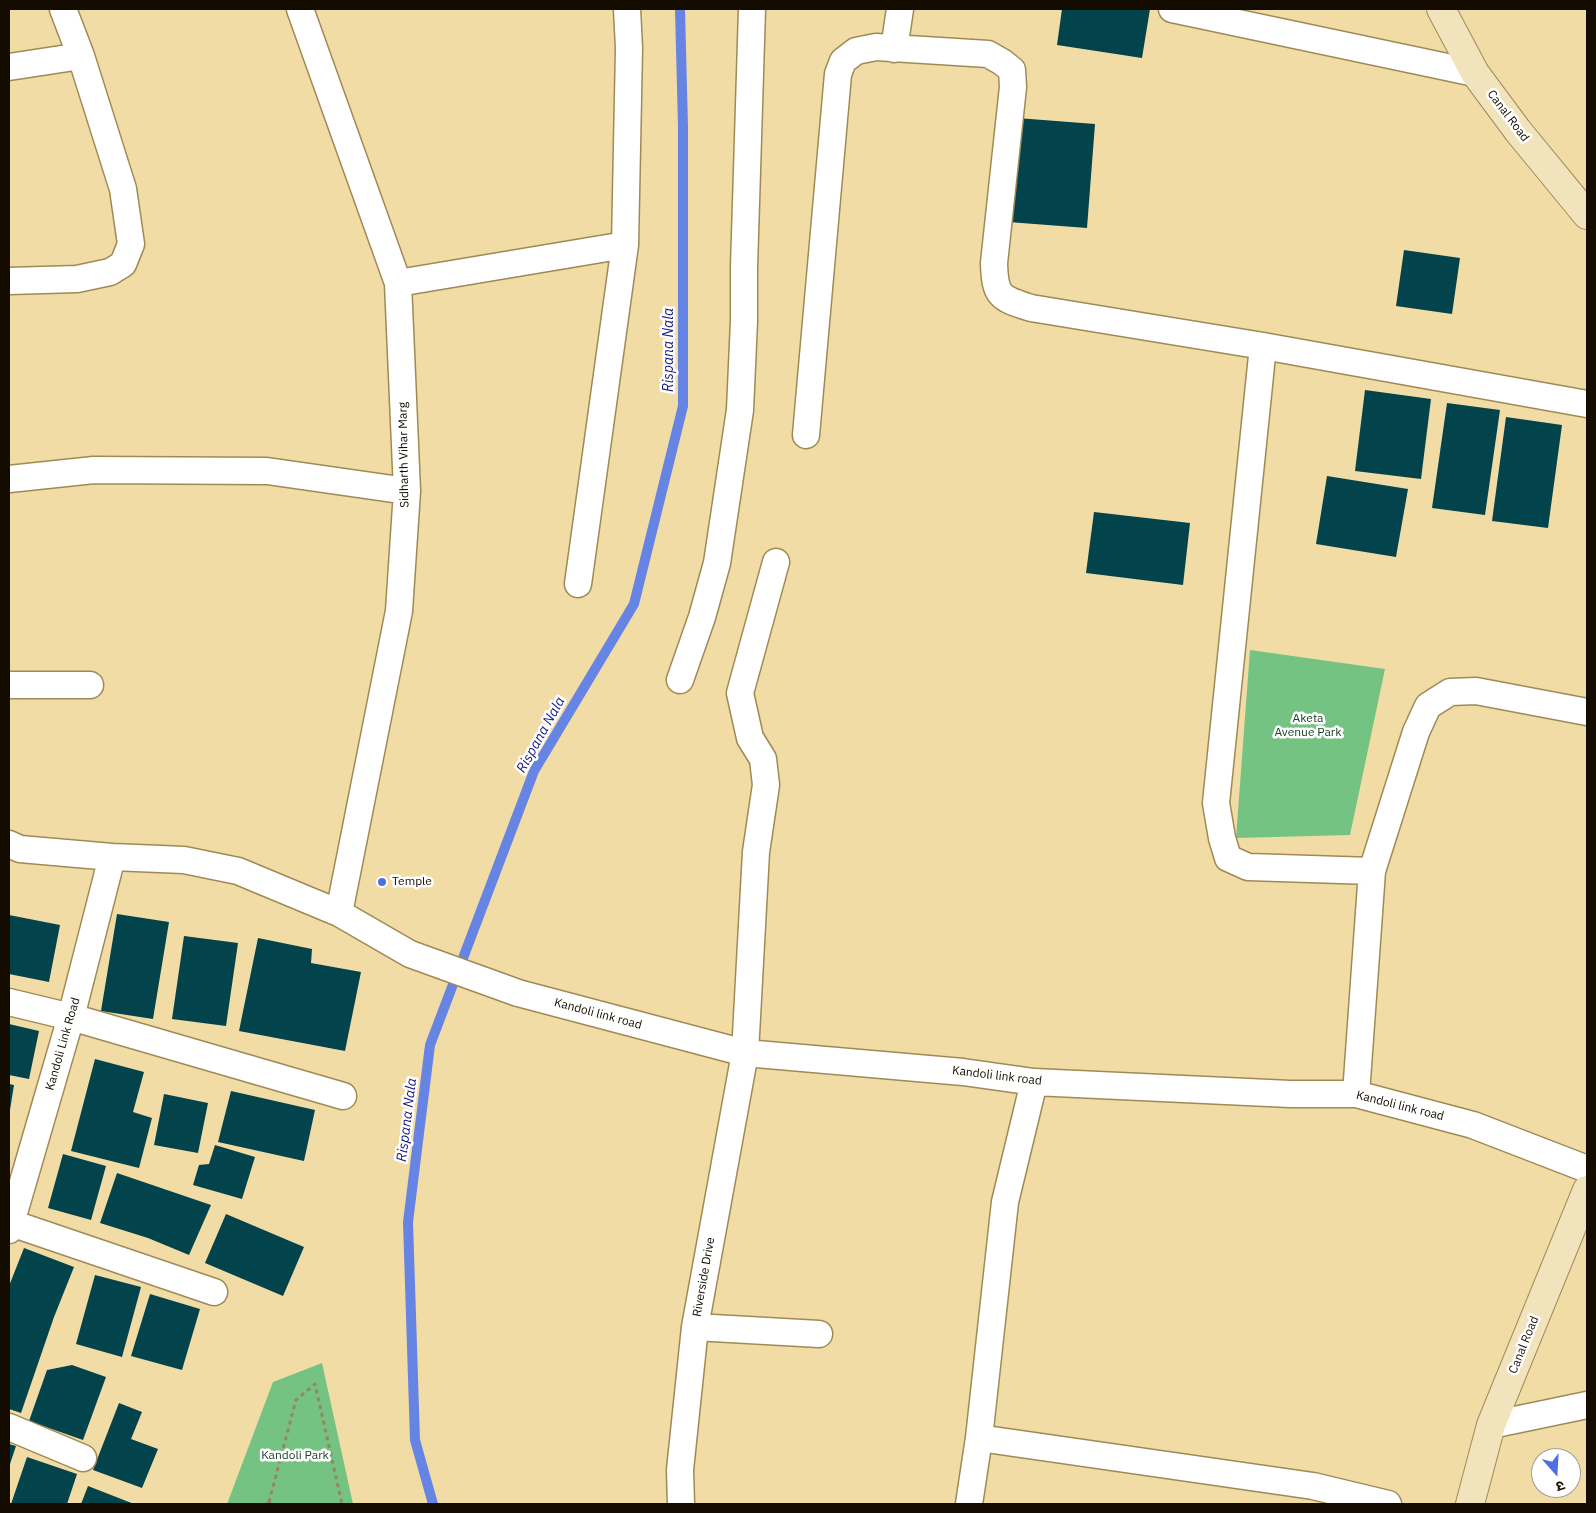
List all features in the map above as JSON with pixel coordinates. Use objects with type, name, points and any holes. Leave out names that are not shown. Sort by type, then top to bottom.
[{"type":"street","points":[[9,281],[77,279],[110,272],[123,264],[131,244],[123,189],[81,56],[64,9]]},
{"type":"street","name":"Sidharth Vihar Marg","points":[[300,9],[398,283],[407,491],[399,611],[339,913]]},
{"type":"street","points":[[578,584],[625,244],[629,48],[627,9]]},
{"type":"street","points":[[680,680],[702,617],[717,563],[740,410],[752,9]]},
{"type":"street","points":[[894,49],[900,9]]},
{"type":"street","points":[[1172,9],[1475,73]]},
{"type":"street","name":"Canal Road","points":[[1442,9],[1475,73],[1518,131],[1587,215]]},
{"type":"street","points":[[806,435],[838,74],[843,61],[856,51],[876,47],[988,54],[1012,70],[1013,87],[994,263],[995,284],[1000,294],[1010,302],[1031,308],[1263,346],[1587,404]]},
{"type":"street","points":[[9,67],[81,56]]},
{"type":"street","points":[[398,283],[625,244]]},
{"type":"street","points":[[1263,346],[1216,803],[1222,838],[1228,858],[1248,867],[1372,871]]},
{"type":"street","points":[[9,479],[94,470],[267,471],[407,491]]},
{"type":"street","name":"Riverside Drive","points":[[681,1504],[680,1470],[695,1327],[745,1053],[756,852],[766,785],[763,759],[750,738],[740,693],[776,562]]},
{"type":"street","points":[[9,685],[90,685]]},
{"type":"street","points":[[1356,1094],[1372,871],[1416,732],[1428,706],[1450,692],[1476,691],[1587,712]]},
{"type":"street","points":[[9,844],[20,849],[112,857],[184,860],[238,871],[339,913]]},
{"type":"street","name":"Kandoli Link Road","points":[[10,1226],[70,1017],[112,857]]},
{"type":"street","name":"Kandoli link road","points":[[339,913],[410,954],[518,993],[745,1053],[963,1072],[1034,1082],[1290,1094],[1356,1094],[1473,1126],[1587,1168]]},
{"type":"street","points":[[9,1002],[70,1017],[343,1096]]},
{"type":"street","points":[[969,1504],[979,1438],[1005,1202],[1034,1082]]},
{"type":"street","name":"Canal Road","points":[[1470,1504],[1491,1425],[1587,1190]]},
{"type":"street","points":[[10,1226],[214,1292]]},
{"type":"street","points":[[695,1327],[819,1334]]},
{"type":"street","points":[[1491,1425],[1587,1405]]},
{"type":"street","points":[[9,1427],[83,1458]]},
{"type":"street","points":[[979,1438],[1313,1486],[1388,1504]]},
{"type":"path","points":[[274,1504],[268,1503],[296,1400],[315,1384],[342,1504]]},
{"type":"green space","name":"Aketa Avenue Park","points":[[1250,650],[1385,669],[1350,835],[1236,838]]},
{"type":"green space","name":"Kandoli Park","points":[[322,1363],[353,1504],[227,1504],[273,1382]]},
{"type":"building","points":[[1062,9],[1150,9],[1142,58],[1057,45]]},
{"type":"building","points":[[1017,118],[1095,124],[1087,228],[1008,222]]},
{"type":"building","points":[[1404,250],[1460,258],[1452,314],[1396,306]]},
{"type":"building","points":[[1365,390],[1431,399],[1421,479],[1355,471]]},
{"type":"building","points":[[1447,403],[1500,410],[1485,515],[1432,508]]},
{"type":"building","points":[[1506,417],[1562,425],[1548,528],[1492,521]]},
{"type":"building","points":[[1327,476],[1408,489],[1396,557],[1316,544]]},
{"type":"building","points":[[1094,512],[1190,523],[1183,585],[1086,573]]},
{"type":"building","points":[[117,914],[169,922],[153,1019],[101,1011]]},
{"type":"building","points":[[9,915],[60,925],[49,982],[9,974]]},
{"type":"building","points":[[184,936],[238,943],[226,1026],[172,1019]]},
{"type":"building","points":[[258,938],[312,949],[311,963],[361,972],[345,1051],[239,1031]]},
{"type":"building","points":[[9,1024],[39,1031],[29,1079],[9,1075]]},
{"type":"building","points":[[95,1059],[144,1072],[133,1112],[152,1118],[139,1168],[71,1151]]},
{"type":"building","points":[[9,1084],[14,1085],[10,1110],[9,1110]]},
{"type":"building","points":[[231,1091],[315,1110],[304,1161],[218,1142]]},
{"type":"building","points":[[164,1094],[208,1103],[198,1153],[154,1145]]},
{"type":"building","points":[[215,1145],[255,1157],[242,1199],[193,1185],[199,1165],[209,1164]]},
{"type":"building","points":[[63,1154],[106,1166],[91,1220],[48,1208]]},
{"type":"building","points":[[117,1173],[211,1205],[189,1255],[148,1238],[100,1223]]},
{"type":"building","points":[[226,1214],[304,1247],[283,1296],[205,1263]]},
{"type":"building","points":[[24,1248],[74,1267],[54,1317],[21,1413],[9,1409],[9,1286]]},
{"type":"building","points":[[95,1275],[141,1287],[122,1357],[76,1344]]},
{"type":"building","points":[[150,1294],[200,1309],[182,1370],[131,1356]]},
{"type":"building","points":[[72,1365],[106,1377],[83,1440],[29,1421],[47,1370]]},
{"type":"building","points":[[119,1403],[142,1412],[131,1439],[158,1449],[142,1488],[93,1470]]},
{"type":"building","points":[[9,1444],[16,1446],[9,1467]]},
{"type":"building","points":[[27,1457],[77,1474],[67,1504],[11,1504]]},
{"type":"building","points":[[88,1486],[134,1504],[81,1504]]},
{"type":"waterway","name":"Rispana Nala","points":[[433,1504],[415,1440],[408,1222],[430,1045],[534,771],[634,604],[683,406],[683,127],[680,9]]},
{"type":"place","name":"Temple","points":[[382,882]]}]
